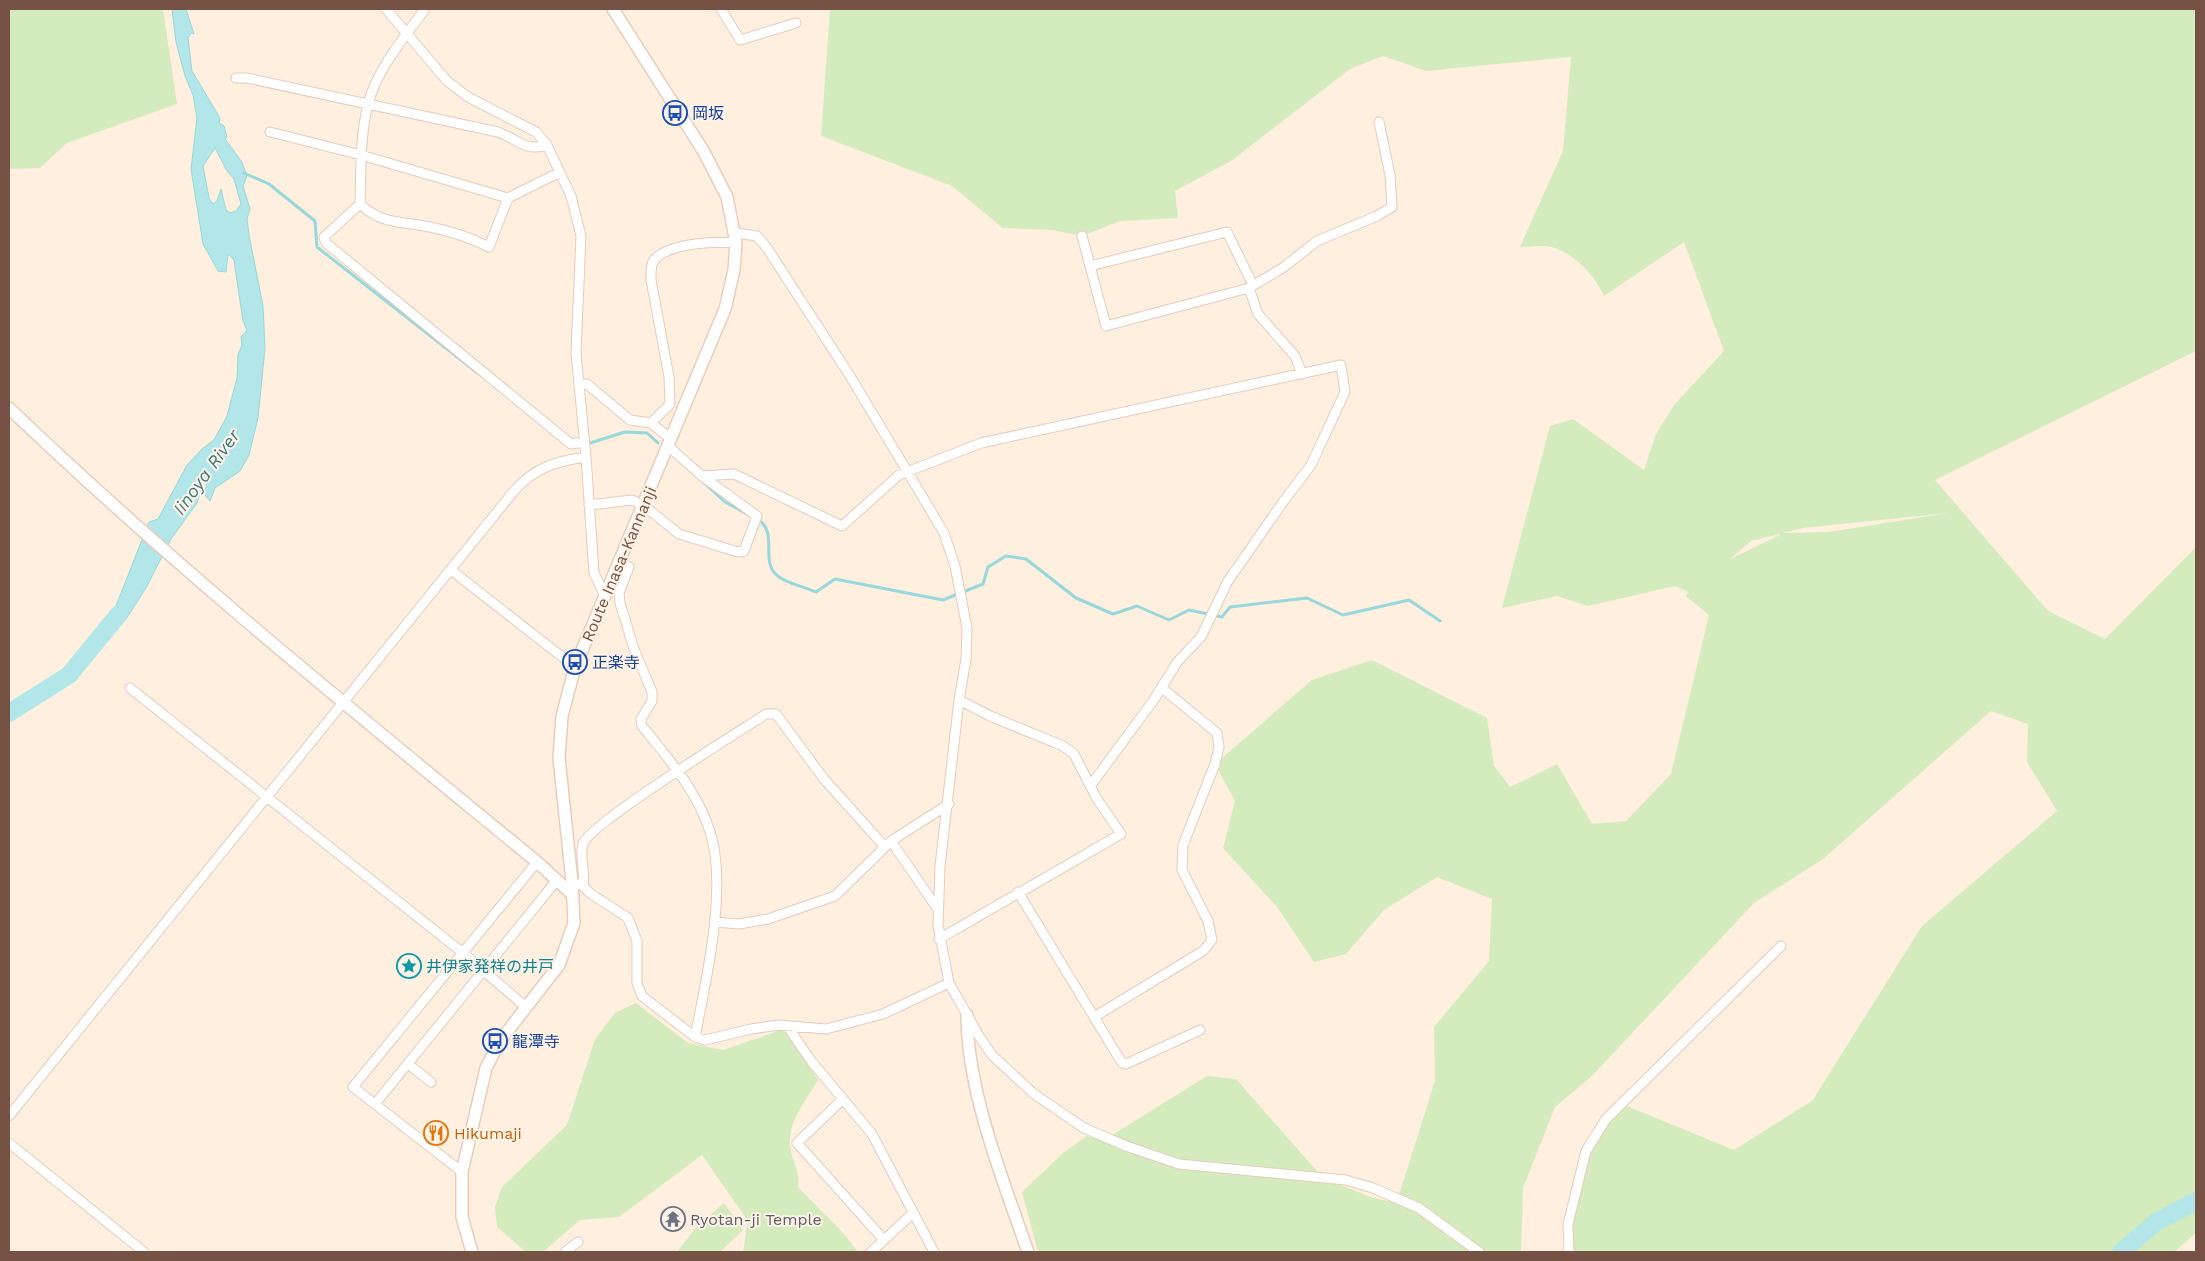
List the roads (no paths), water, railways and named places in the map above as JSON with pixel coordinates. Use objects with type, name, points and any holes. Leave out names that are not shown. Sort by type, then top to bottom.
[{"type":"main road","name":"Route Inasa-Kannanji","points":[[472,1252],[462,1217],[462,1172],[486,1068],[500,1041],[559,965],[574,923],[573,895],[578,884],[559,758],[564,705],[575,667],[725,309],[734,270],[736,238],[727,198],[704,152],[613,9]]},
{"type":"main road","points":[[9,408],[133,525],[199,582],[537,862],[573,895]]},
{"type":"main road","points":[[967,1015],[972,1073],[1004,1184],[1028,1252]]},
{"type":"street","points":[[386,9],[447,81],[468,97],[523,123],[536,132],[547,146],[571,196],[581,236],[576,353],[594,573],[605,596]]},
{"type":"street","points":[[425,9],[408,34],[396,47],[368,104],[361,155],[360,204],[324,237],[326,244],[571,444],[584,442]]},
{"type":"street","points":[[721,9],[740,40],[796,23]]},
{"type":"street","points":[[236,78],[247,78],[498,132],[513,138],[522,146],[534,149],[547,146]]},
{"type":"street","points":[[1082,236],[1106,326],[1251,287],[1284,267],[1317,242],[1377,216],[1392,207],[1390,175],[1379,122]]},
{"type":"street","points":[[270,132],[361,155],[508,198]]},
{"type":"street","points":[[360,204],[372,215],[384,220],[431,227],[489,247],[508,198],[560,172]]},
{"type":"street","points":[[1090,266],[1227,232],[1251,287],[1258,314],[1295,356],[1302,374]]},
{"type":"street","points":[[651,423],[670,404],[669,377],[651,280],[655,258],[678,248],[757,236],[767,248],[850,376],[944,533],[956,566],[967,628],[966,659],[959,700],[937,908],[939,939],[950,983],[992,1055],[1034,1094],[1084,1128],[1126,1146],[1179,1164],[1346,1180],[1373,1188],[1419,1208],[1479,1252]]},
{"type":"street","points":[[702,476],[734,474],[842,526],[892,480],[907,472],[981,443],[1341,365],[1345,392],[1311,465],[1228,581],[1201,637],[1178,661],[1162,688],[1091,785]]},
{"type":"street","points":[[579,384],[587,384],[630,420],[651,423],[702,476],[757,516],[744,551],[738,552],[679,534],[643,505],[632,500],[589,504]]},
{"type":"street","points":[[9,1116],[514,491],[527,478],[545,465],[560,460],[586,457]]},
{"type":"street","points":[[619,562],[629,567],[619,593],[620,603],[634,649],[652,692],[652,701],[640,719],[642,726],[678,771],[702,810],[711,832],[714,855],[714,922],[695,1036]]},
{"type":"street","points":[[451,570],[575,667]]},
{"type":"street","points":[[130,688],[527,1008]]},
{"type":"street","points":[[1094,1017],[1203,951],[1212,940],[1208,921],[1182,870],[1183,845],[1215,764],[1219,748],[1217,733],[1162,688]]},
{"type":"street","points":[[939,939],[1121,834],[1096,799],[1091,785],[1074,754],[1063,746],[990,716],[959,700]]},
{"type":"street","points":[[937,908],[888,844],[824,779],[776,714],[766,714],[678,771],[591,833],[583,844],[585,876],[578,884],[628,918],[637,941],[637,982],[642,996],[695,1036],[706,1040],[751,1028],[787,1026],[826,1029],[883,1014],[950,983]]},
{"type":"street","points":[[714,922],[739,924],[768,919],[835,896],[888,844],[949,804]]},
{"type":"street","points":[[462,1172],[353,1087],[537,862]]},
{"type":"street","points":[[375,1104],[557,880]]},
{"type":"street","points":[[1018,892],[1122,1063],[1126,1064],[1200,1030]]},
{"type":"street","points":[[1569,1252],[1568,1224],[1586,1151],[1606,1119],[1781,946]]},
{"type":"street","points":[[787,1026],[812,1062],[872,1134],[934,1252]]},
{"type":"street","points":[[408,1064],[431,1082]]},
{"type":"street","points":[[842,1099],[797,1143],[884,1240]]},
{"type":"street","points":[[9,1143],[144,1252]]},
{"type":"street","points":[[871,1252],[913,1212]]},
{"type":"street","points":[[565,1252],[578,1242]]},
{"type":"water","points":[[172,9],[186,9],[194,34],[191,33],[188,38],[192,71],[220,118],[219,123],[224,126],[227,137],[225,139],[242,162],[247,176],[243,186],[250,209],[247,219],[263,306],[265,348],[258,418],[249,455],[240,471],[215,488],[210,501],[204,494],[208,480],[207,478],[204,480],[197,503],[171,539],[146,588],[126,619],[110,637],[101,630],[110,621],[149,522],[158,519],[187,465],[202,449],[214,440],[227,416],[237,378],[238,355],[242,345],[241,337],[247,330],[243,321],[234,260],[228,254],[226,272],[218,271],[203,244],[191,169],[197,118],[193,95],[185,76],[176,42]],"holes":[[[215,148],[227,171],[234,179],[241,204],[236,211],[230,213],[226,210],[221,189],[217,201],[213,204],[209,198],[203,166]]]},
{"type":"waterway","points":[[244,173],[269,184],[315,221],[317,247],[479,374]]},
{"type":"waterway","points":[[587,444],[625,432],[647,433],[658,443]]},
{"type":"waterway","points":[[700,479],[725,502],[749,515]]},
{"type":"waterway","points":[[757,519],[764,525],[767,532],[770,564],[773,571],[779,577],[792,584],[816,592],[835,579],[943,600],[983,584],[988,567],[1006,556],[1026,559],[1076,598],[1113,614],[1137,606],[1169,620],[1189,610],[1222,617],[1230,607],[1307,598],[1343,615],[1409,600],[1440,621]]},
{"type":"waterway","name":"Iinoya River","points":[[9,713],[69,675],[119,614]]},
{"type":"waterway","points":[[2121,1252],[2156,1222],[2196,1201]]},
{"type":"place","name":"岡坂","points":[[675,113]]},
{"type":"place","name":"正楽寺","points":[[575,662]]},
{"type":"place","name":"井伊家発祥の井戸","points":[[409,966]]},
{"type":"place","name":"龍潭寺","points":[[495,1041]]},
{"type":"place","name":"Hikumaji","points":[[436,1133]]},
{"type":"place","name":"Ryotan-ji Temple","points":[[673,1219]]}]
